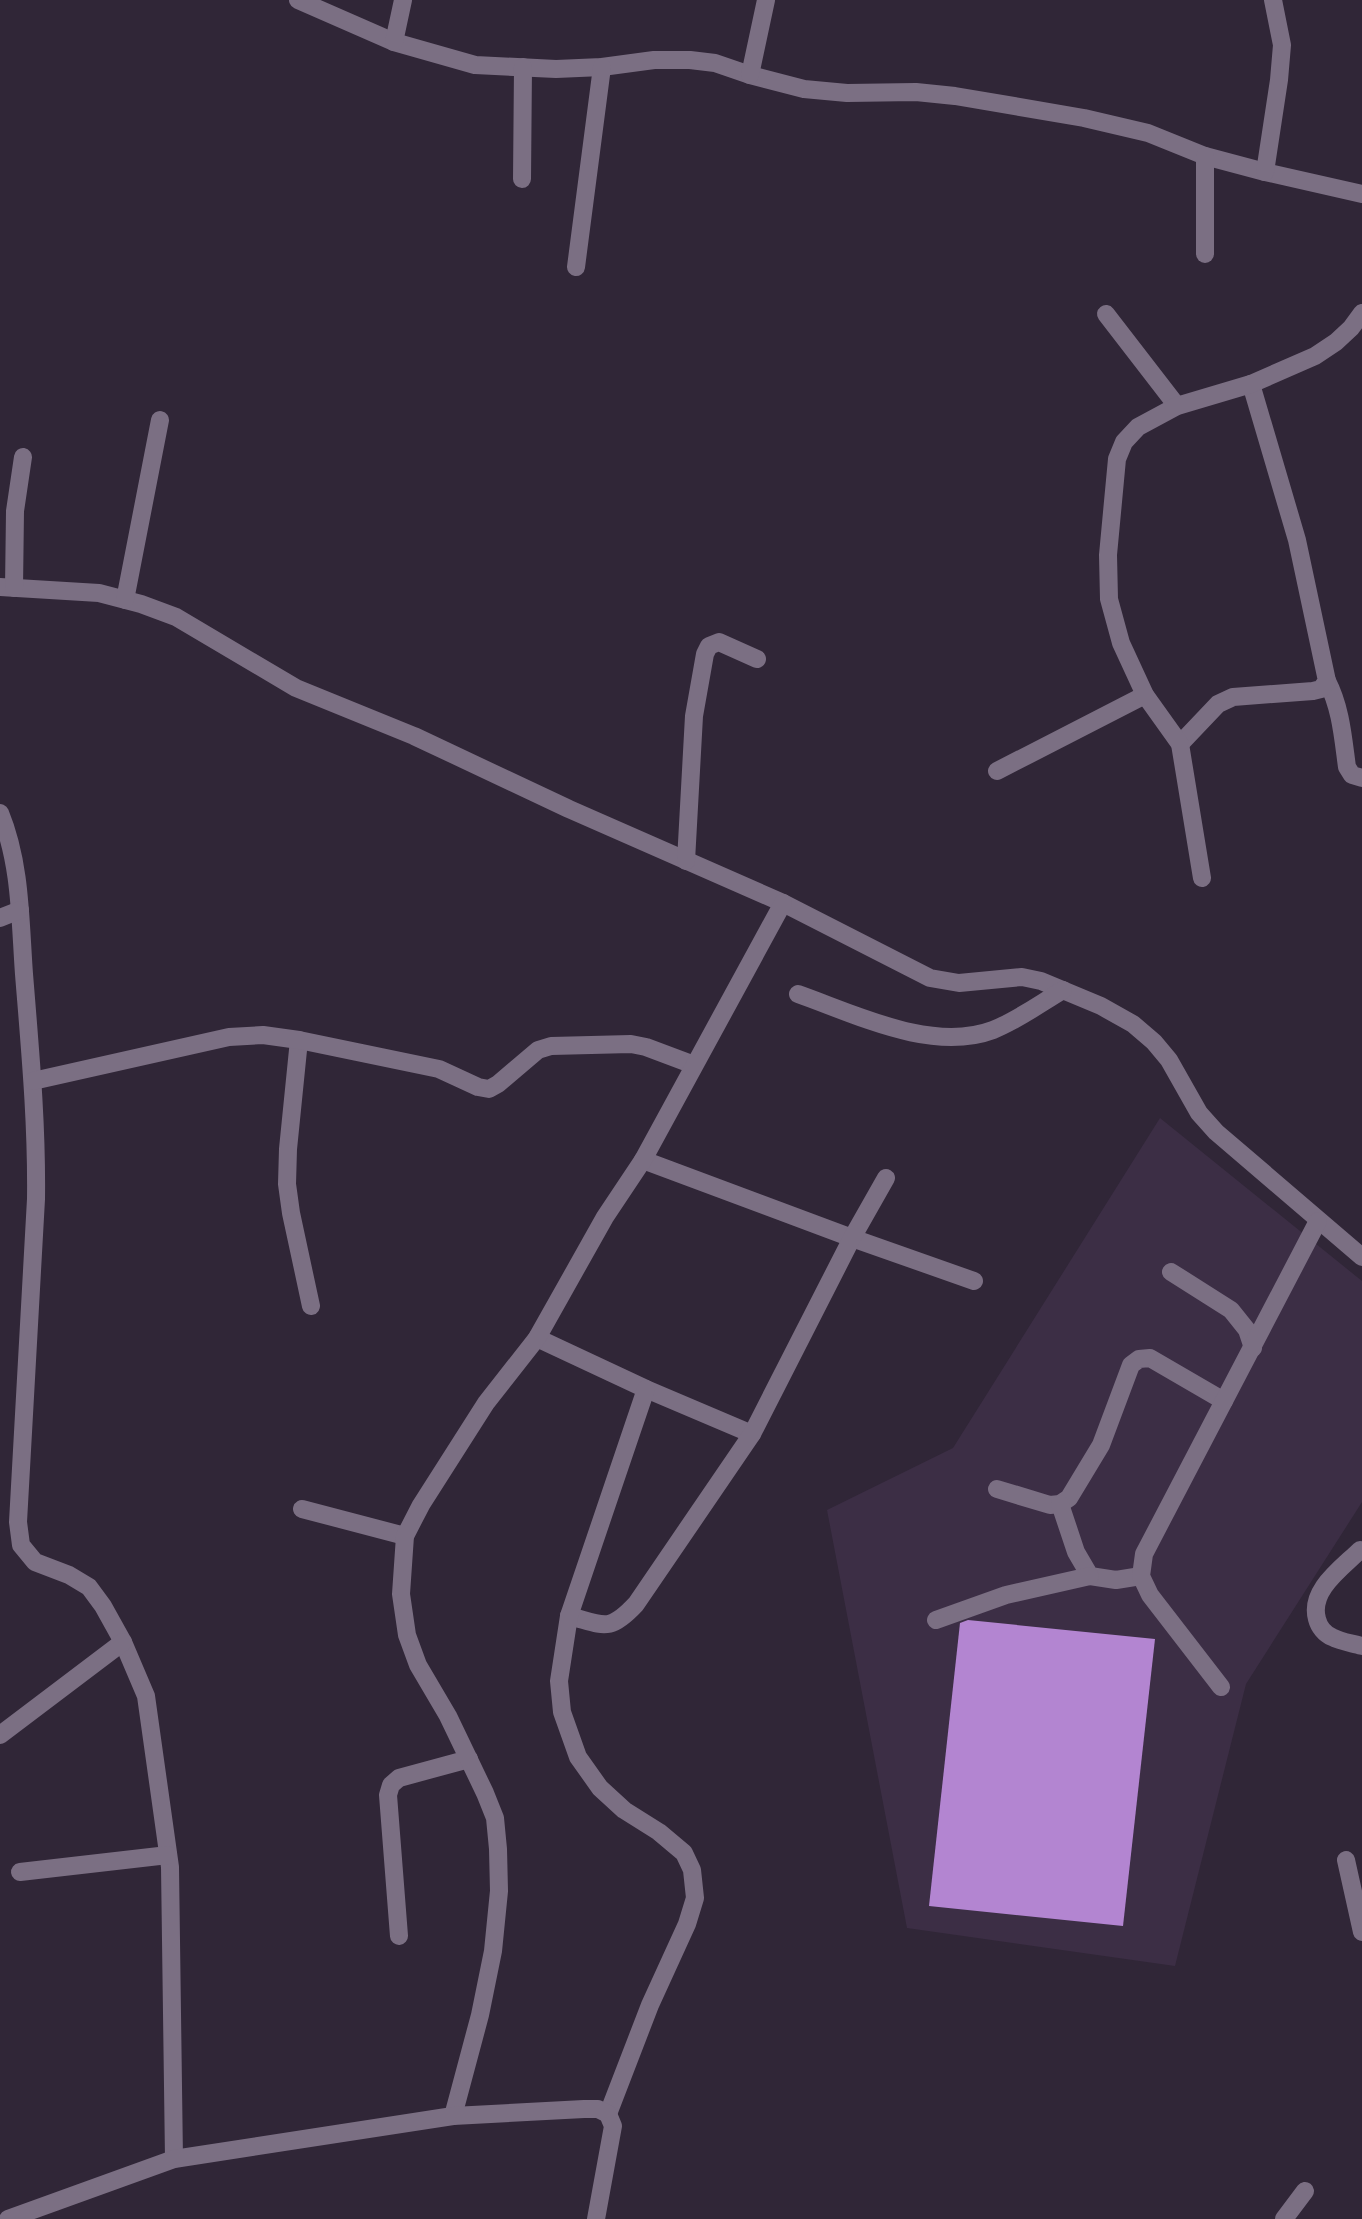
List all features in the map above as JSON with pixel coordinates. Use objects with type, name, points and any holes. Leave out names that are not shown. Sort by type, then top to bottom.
[{"type":"street","points":[[298,0],[394,42],[475,65],[602,67],[654,60],[690,60],[715,63],[750,75],[804,89],[847,92],[916,92],[956,96],[1084,118],[1148,133],[1205,156],[1362,194]]},
{"type":"street","points":[[394,42],[403,0]]},
{"type":"street","points":[[750,75],[766,0]]},
{"type":"street","points":[[1265,172],[1279,80],[1282,45],[1275,1]]},
{"type":"street","points":[[522,67],[522,179]]},
{"type":"street","points":[[576,267],[602,67]]},
{"type":"street","points":[[1205,156],[1205,254]]},
{"type":"street","points":[[1202,878],[1180,744],[1145,695],[1121,643],[1109,598],[1108,555],[1117,460],[1124,442],[1138,427],[1177,406],[1251,384],[1315,356],[1346,333],[1362,313]]},
{"type":"street","points":[[1106,314],[1177,406]]},
{"type":"street","points":[[1251,384],[1297,540],[1327,681],[1339,711],[1347,767],[1352,775],[1362,778]]},
{"type":"street","points":[[125,600],[160,420]]},
{"type":"street","points":[[23,457],[7,587],[98,593],[176,617],[296,688],[414,736],[569,809],[783,903],[930,978],[959,983],[1022,977],[1041,981],[1101,1006],[1133,1024],[1154,1042],[1169,1060],[1199,1113],[1216,1132],[1362,1257]]},
{"type":"street","points":[[686,861],[694,716],[705,654],[709,646],[719,642],[757,659]]},
{"type":"street","points":[[1180,744],[1218,704],[1233,697],[1313,691],[1321,689],[1327,681]]},
{"type":"street","points":[[997,771],[1145,695]]},
{"type":"street","points":[[0,812],[13,850],[20,910],[34,1081],[37,1148],[36,1199],[18,1522],[21,1545],[35,1562],[69,1575],[88,1587],[103,1606],[123,1642],[146,1696],[168,1855],[174,2159]]},
{"type":"street","points":[[453,2116],[480,2015],[493,1951],[498,1891],[495,1818],[448,1716],[418,1665],[407,1635],[401,1594],[405,1536],[421,1505],[486,1403],[537,1338],[605,1218],[643,1160],[783,903]]},
{"type":"street","points":[[0,918],[20,910]]},
{"type":"street","points":[[798,994],[896,1029],[933,1036],[974,1035],[993,1030],[1063,990]]},
{"type":"street","points":[[34,1081],[229,1037],[263,1035],[299,1040],[439,1069],[489,1089],[498,1084],[538,1050],[551,1046],[631,1044],[646,1046],[694,1065]]},
{"type":"street","points":[[299,1040],[288,1150],[287,1184],[291,1213],[311,1306]]},
{"type":"street","points":[[643,1160],[852,1238],[974,1281]]},
{"type":"street","points":[[569,1616],[604,1625],[615,1623],[624,1618],[636,1604],[752,1434],[852,1238],[886,1178]]},
{"type":"street","points":[[1221,1687],[1150,1595],[1141,1576],[1144,1554],[1318,1221]]},
{"type":"street","points":[[1171,1272],[1231,1310],[1246,1330],[1253,1348]]},
{"type":"street","points":[[537,1338],[646,1389],[752,1434]]},
{"type":"street","points":[[997,1490],[1050,1505],[1060,1504],[1069,1498],[1100,1445],[1130,1365],[1139,1359],[1150,1358],[1224,1401]]},
{"type":"street","points":[[608,2114],[650,2005],[687,1924],[696,1898],[692,1870],[684,1853],[658,1832],[624,1810],[600,1788],[578,1757],[562,1712],[558,1681],[569,1616],[646,1389]]},
{"type":"street","points":[[1060,1504],[1076,1552],[1090,1576]]},
{"type":"street","points":[[302,1509],[405,1536]]},
{"type":"street","points":[[1360,1550],[1329,1581],[1316,1600],[1315,1611],[1322,1630],[1331,1637],[1362,1646]]},
{"type":"street","points":[[936,1620],[1006,1595],[1090,1576],[1116,1580],[1141,1576]]},
{"type":"street","points":[[0,1735],[123,1642]]},
{"type":"street","points":[[399,1936],[388,1795],[391,1785],[399,1778],[469,1759]]},
{"type":"street","points":[[20,1872],[168,1855]]},
{"type":"street","points":[[1346,1860],[1362,1932]]},
{"type":"street","points":[[8,2219],[174,2159],[453,2116],[598,2109],[608,2114],[613,2126],[613,2138],[596,2219]]},
{"type":"street","points":[[1284,2219],[1305,2191]]},
{"type":"shaded area","points":[[1160,1118],[1362,1281],[1362,1502],[1246,1684],[1175,1966],[907,1928],[827,1510],[953,1448]]},
{"type":"building","points":[[968,1620],[1155,1639],[1123,1926],[929,1906],[960,1623]]}]
